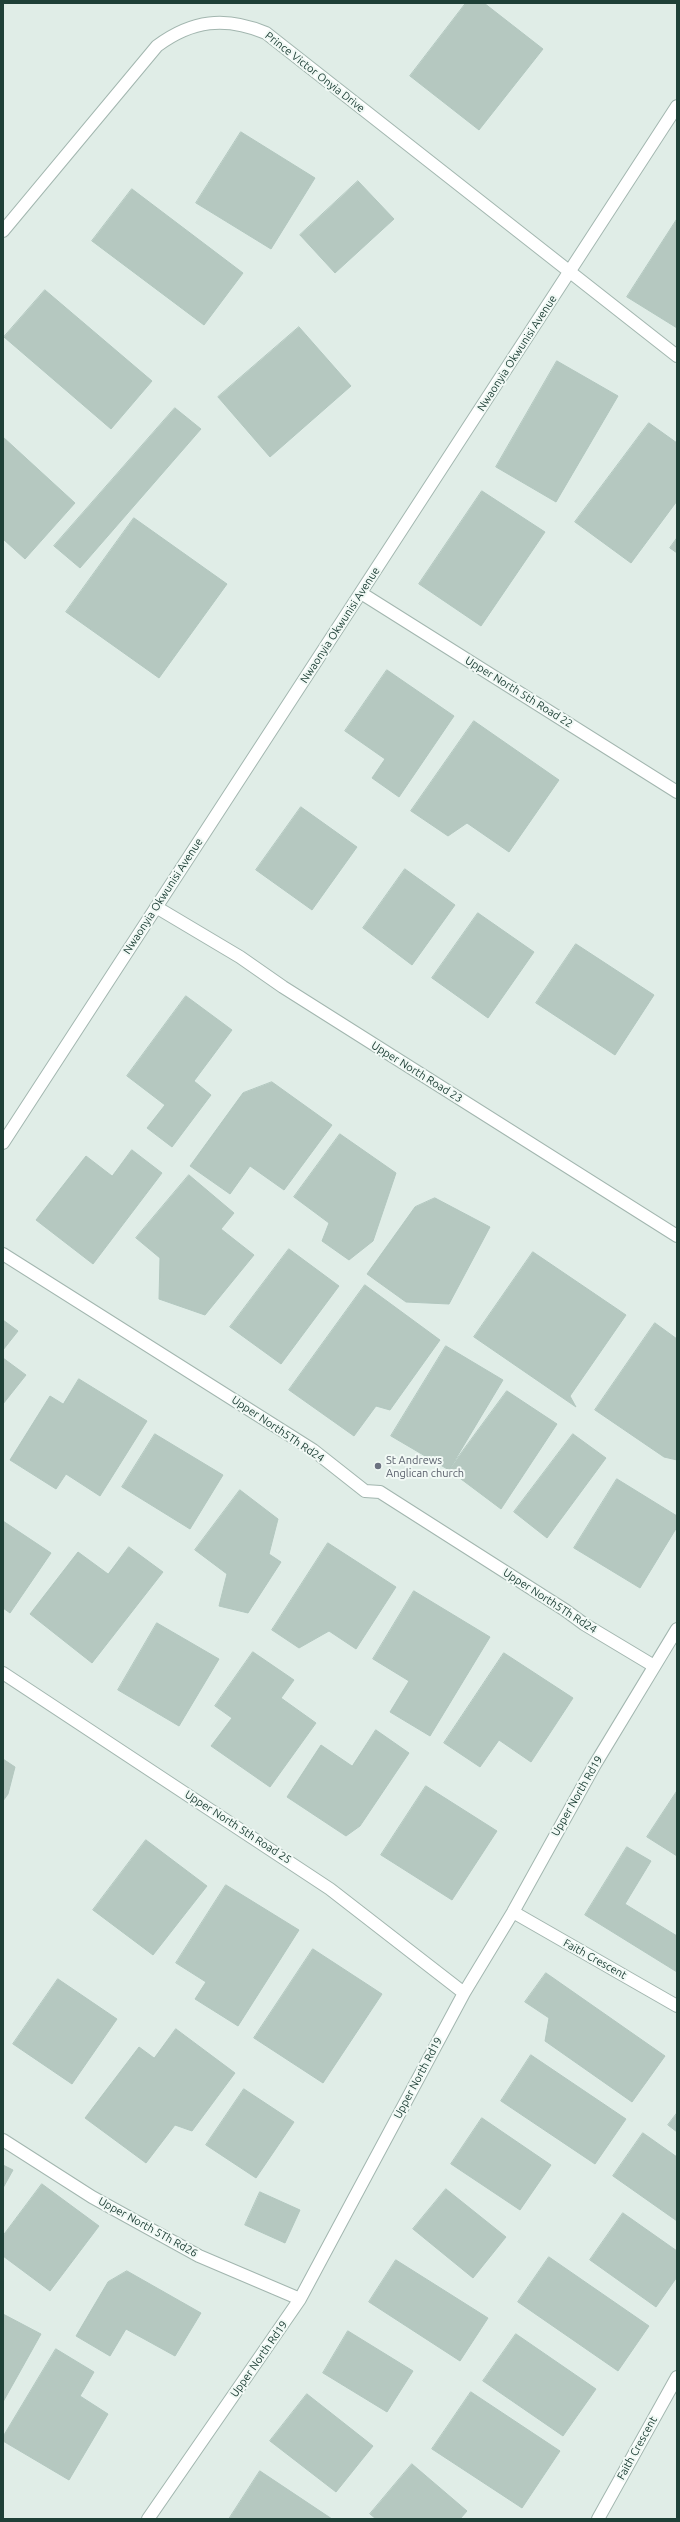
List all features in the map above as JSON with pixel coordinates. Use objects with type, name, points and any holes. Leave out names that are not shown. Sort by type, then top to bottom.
[{"type":"street","name":"Prince Victor Onyia Drive","points":[[3,231],[156,46],[176,32],[209,22],[245,24],[266,33],[677,356]]},
{"type":"street","name":"Nwaonyia Okwunisi Avenue","points":[[3,1143],[677,106]]},
{"type":"street","name":"Upper North 5th Road 22","points":[[361,592],[677,792]]},
{"type":"street","name":"Upper North Road 23","points":[[156,908],[240,957],[283,987],[677,1236]]},
{"type":"street","name":"Upper North5Th Rd24","points":[[3,1254],[313,1450],[365,1491],[380,1492],[565,1610],[584,1624],[654,1666]]},
{"type":"street","name":"Upper North Rd19","points":[[148,2519],[300,2299],[464,1993],[513,1912],[562,1821],[677,1629]]},
{"type":"street","name":"Upper North 5th Road 25","points":[[3,1674],[330,1889],[464,1993]]},
{"type":"street","name":"Faith Crescent","points":[[513,1912],[677,2006]]},
{"type":"street","name":"Upper North 5Th Rd26","points":[[3,2140],[92,2197],[199,2256],[300,2299]]},
{"type":"street","name":"Faith Crescent","points":[[598,2519],[677,2377]]},
{"type":"building","points":[[466,3],[484,3],[543,49],[479,130],[410,76]]},
{"type":"building","points":[[241,132],[315,178],[271,249],[196,203]]},
{"type":"building","points":[[358,181],[394,219],[335,273],[300,235]]},
{"type":"building","points":[[132,189],[243,273],[204,325],[92,241]]},
{"type":"building","points":[[677,219],[677,328],[627,297]]},
{"type":"building","points":[[45,290],[152,381],[111,429],[4,337]]},
{"type":"building","points":[[299,327],[351,386],[270,457],[218,397]]},
{"type":"building","points":[[557,361],[618,396],[556,502],[496,467]]},
{"type":"building","points":[[175,408],[201,429],[80,568],[54,546]]},
{"type":"building","points":[[649,423],[677,443],[677,501],[631,563],[575,522]]},
{"type":"building","points":[[3,437],[75,503],[25,559],[3,539]]},
{"type":"building","points":[[482,491],[545,532],[481,626],[419,584]]},
{"type":"building","points":[[134,518],[227,584],[159,678],[66,612]]},
{"type":"building","points":[[677,538],[677,553],[670,548]]},
{"type":"building","points":[[387,670],[454,716],[399,797],[372,778],[385,759],[345,731]]},
{"type":"building","points":[[474,721],[559,780],[509,852],[467,823],[448,836],[411,811]]},
{"type":"building","points":[[301,807],[357,847],[312,910],[256,870]]},
{"type":"building","points":[[405,869],[455,905],[412,965],[363,928]]},
{"type":"building","points":[[478,913],[534,952],[488,1018],[432,978]]},
{"type":"building","points":[[576,944],[654,995],[615,1055],[536,1003]]},
{"type":"building","points":[[186,996],[232,1030],[194,1081],[211,1095],[172,1147],[147,1128],[165,1105],[127,1076]]},
{"type":"building","points":[[272,1082],[332,1125],[284,1190],[250,1166],[230,1194],[190,1166],[243,1093]]},
{"type":"building","points":[[340,1134],[396,1173],[373,1241],[349,1260],[322,1241],[329,1223],[294,1197]]},
{"type":"building","points":[[132,1150],[162,1173],[93,1264],[36,1220],[86,1156],[112,1176]]},
{"type":"building","points":[[189,1175],[234,1213],[221,1229],[254,1255],[205,1315],[159,1299],[160,1258],[136,1238]]},
{"type":"building","points":[[435,1198],[490,1227],[449,1304],[406,1302],[367,1274],[415,1207]]},
{"type":"building","points":[[289,1249],[339,1286],[281,1364],[230,1327]]},
{"type":"building","points":[[533,1252],[626,1315],[570,1396],[576,1407],[474,1337]]},
{"type":"building","points":[[365,1285],[440,1340],[390,1410],[376,1406],[354,1436],[289,1390]]},
{"type":"building","points":[[3,1320],[18,1331],[3,1350]]},
{"type":"building","points":[[655,1323],[677,1339],[677,1460],[664,1457],[595,1410]]},
{"type":"building","points":[[446,1346],[503,1380],[449,1470],[391,1436]]},
{"type":"building","points":[[3,1358],[26,1375],[3,1404]]},
{"type":"building","points":[[79,1379],[147,1421],[100,1496],[66,1474],[56,1489],[10,1460],[50,1396],[63,1404]]},
{"type":"building","points":[[507,1391],[557,1424],[501,1509],[449,1470]]},
{"type":"building","points":[[155,1434],[223,1475],[190,1529],[122,1487]]},
{"type":"building","points":[[573,1434],[606,1458],[547,1538],[514,1512]]},
{"type":"building","points":[[617,1479],[677,1516],[677,1527],[640,1588],[574,1548]]},
{"type":"building","points":[[240,1490],[278,1519],[269,1554],[281,1562],[248,1613],[219,1606],[227,1574],[195,1550]]},
{"type":"building","points":[[3,1521],[51,1553],[10,1613],[3,1608]]},
{"type":"building","points":[[328,1543],[396,1587],[356,1649],[329,1631],[299,1648],[272,1630]]},
{"type":"building","points":[[129,1547],[163,1572],[92,1663],[30,1614],[78,1552],[108,1574]]},
{"type":"building","points":[[414,1591],[490,1637],[430,1736],[390,1712],[409,1681],[373,1659]]},
{"type":"building","points":[[157,1623],[219,1659],[179,1726],[118,1690]]},
{"type":"building","points":[[253,1652],[294,1680],[281,1698],[316,1723],[270,1787],[211,1746],[232,1718],[215,1706]]},
{"type":"building","points":[[504,1653],[573,1698],[531,1762],[499,1740],[480,1767],[444,1743]]},
{"type":"building","points":[[376,1730],[409,1753],[360,1826],[346,1836],[287,1797],[321,1745],[352,1766]]},
{"type":"building","points":[[3,1759],[15,1767],[8,1794],[3,1801]]},
{"type":"building","points":[[426,1786],[497,1831],[452,1900],[381,1855]]},
{"type":"building","points":[[677,1791],[677,1856],[647,1837]]},
{"type":"building","points":[[146,1840],[207,1886],[153,1955],[93,1910]]},
{"type":"building","points":[[627,1847],[651,1861],[625,1904],[677,1936],[677,1972],[585,1915]]},
{"type":"building","points":[[226,1885],[299,1930],[238,2026],[195,1999],[206,1982],[176,1963]]},
{"type":"building","points":[[313,1949],[382,1994],[323,2083],[254,2038]]},
{"type":"building","points":[[546,1973],[665,2056],[632,2102],[545,2041],[549,2018],[525,2002]]},
{"type":"building","points":[[58,1979],[117,2019],[72,2084],[13,2044]]},
{"type":"building","points":[[176,2029],[235,2073],[192,2131],[175,2125],[146,2163],[85,2118],[139,2047],[154,2058]]},
{"type":"building","points":[[531,2055],[626,2119],[595,2164],[501,2101]]},
{"type":"building","points":[[244,2089],[294,2122],[256,2178],[206,2145]]},
{"type":"building","points":[[677,2113],[677,2132],[668,2125]]},
{"type":"building","points":[[482,2118],[551,2165],[520,2210],[451,2164]]},
{"type":"building","points":[[643,2133],[677,2157],[677,2221],[613,2176]]},
{"type":"building","points":[[3,2165],[13,2170],[3,2188]]},
{"type":"building","points":[[42,2184],[99,2226],[50,2291],[3,2256],[3,2236]]},
{"type":"building","points":[[446,2189],[506,2237],[473,2278],[413,2229]]},
{"type":"building","points":[[260,2192],[300,2210],[285,2243],[245,2225]]},
{"type":"building","points":[[623,2213],[677,2251],[677,2277],[656,2307],[590,2260]]},
{"type":"building","points":[[549,2257],[649,2326],[618,2371],[518,2302]]},
{"type":"building","points":[[396,2260],[488,2318],[460,2361],[369,2302]]},
{"type":"building","points":[[127,2271],[201,2313],[175,2356],[126,2329],[110,2356],[76,2336],[108,2282]]},
{"type":"building","points":[[3,2314],[41,2334],[3,2402]]},
{"type":"building","points":[[348,2331],[413,2371],[387,2412],[323,2373]]},
{"type":"building","points":[[516,2334],[596,2389],[563,2436],[483,2381]]},
{"type":"building","points":[[56,2349],[94,2372],[80,2396],[108,2414],[69,2480],[3,2441],[3,2437]]},
{"type":"building","points":[[471,2392],[560,2451],[522,2508],[432,2449]]},
{"type":"building","points":[[307,2394],[373,2446],[336,2492],[270,2441]]},
{"type":"building","points":[[412,2464],[467,2511],[460,2519],[376,2519],[370,2514]]},
{"type":"building","points":[[260,2471],[332,2519],[229,2519]]},
{"type":"place","name":"St Andrews Anglican church","points":[[378,1466]]}]
